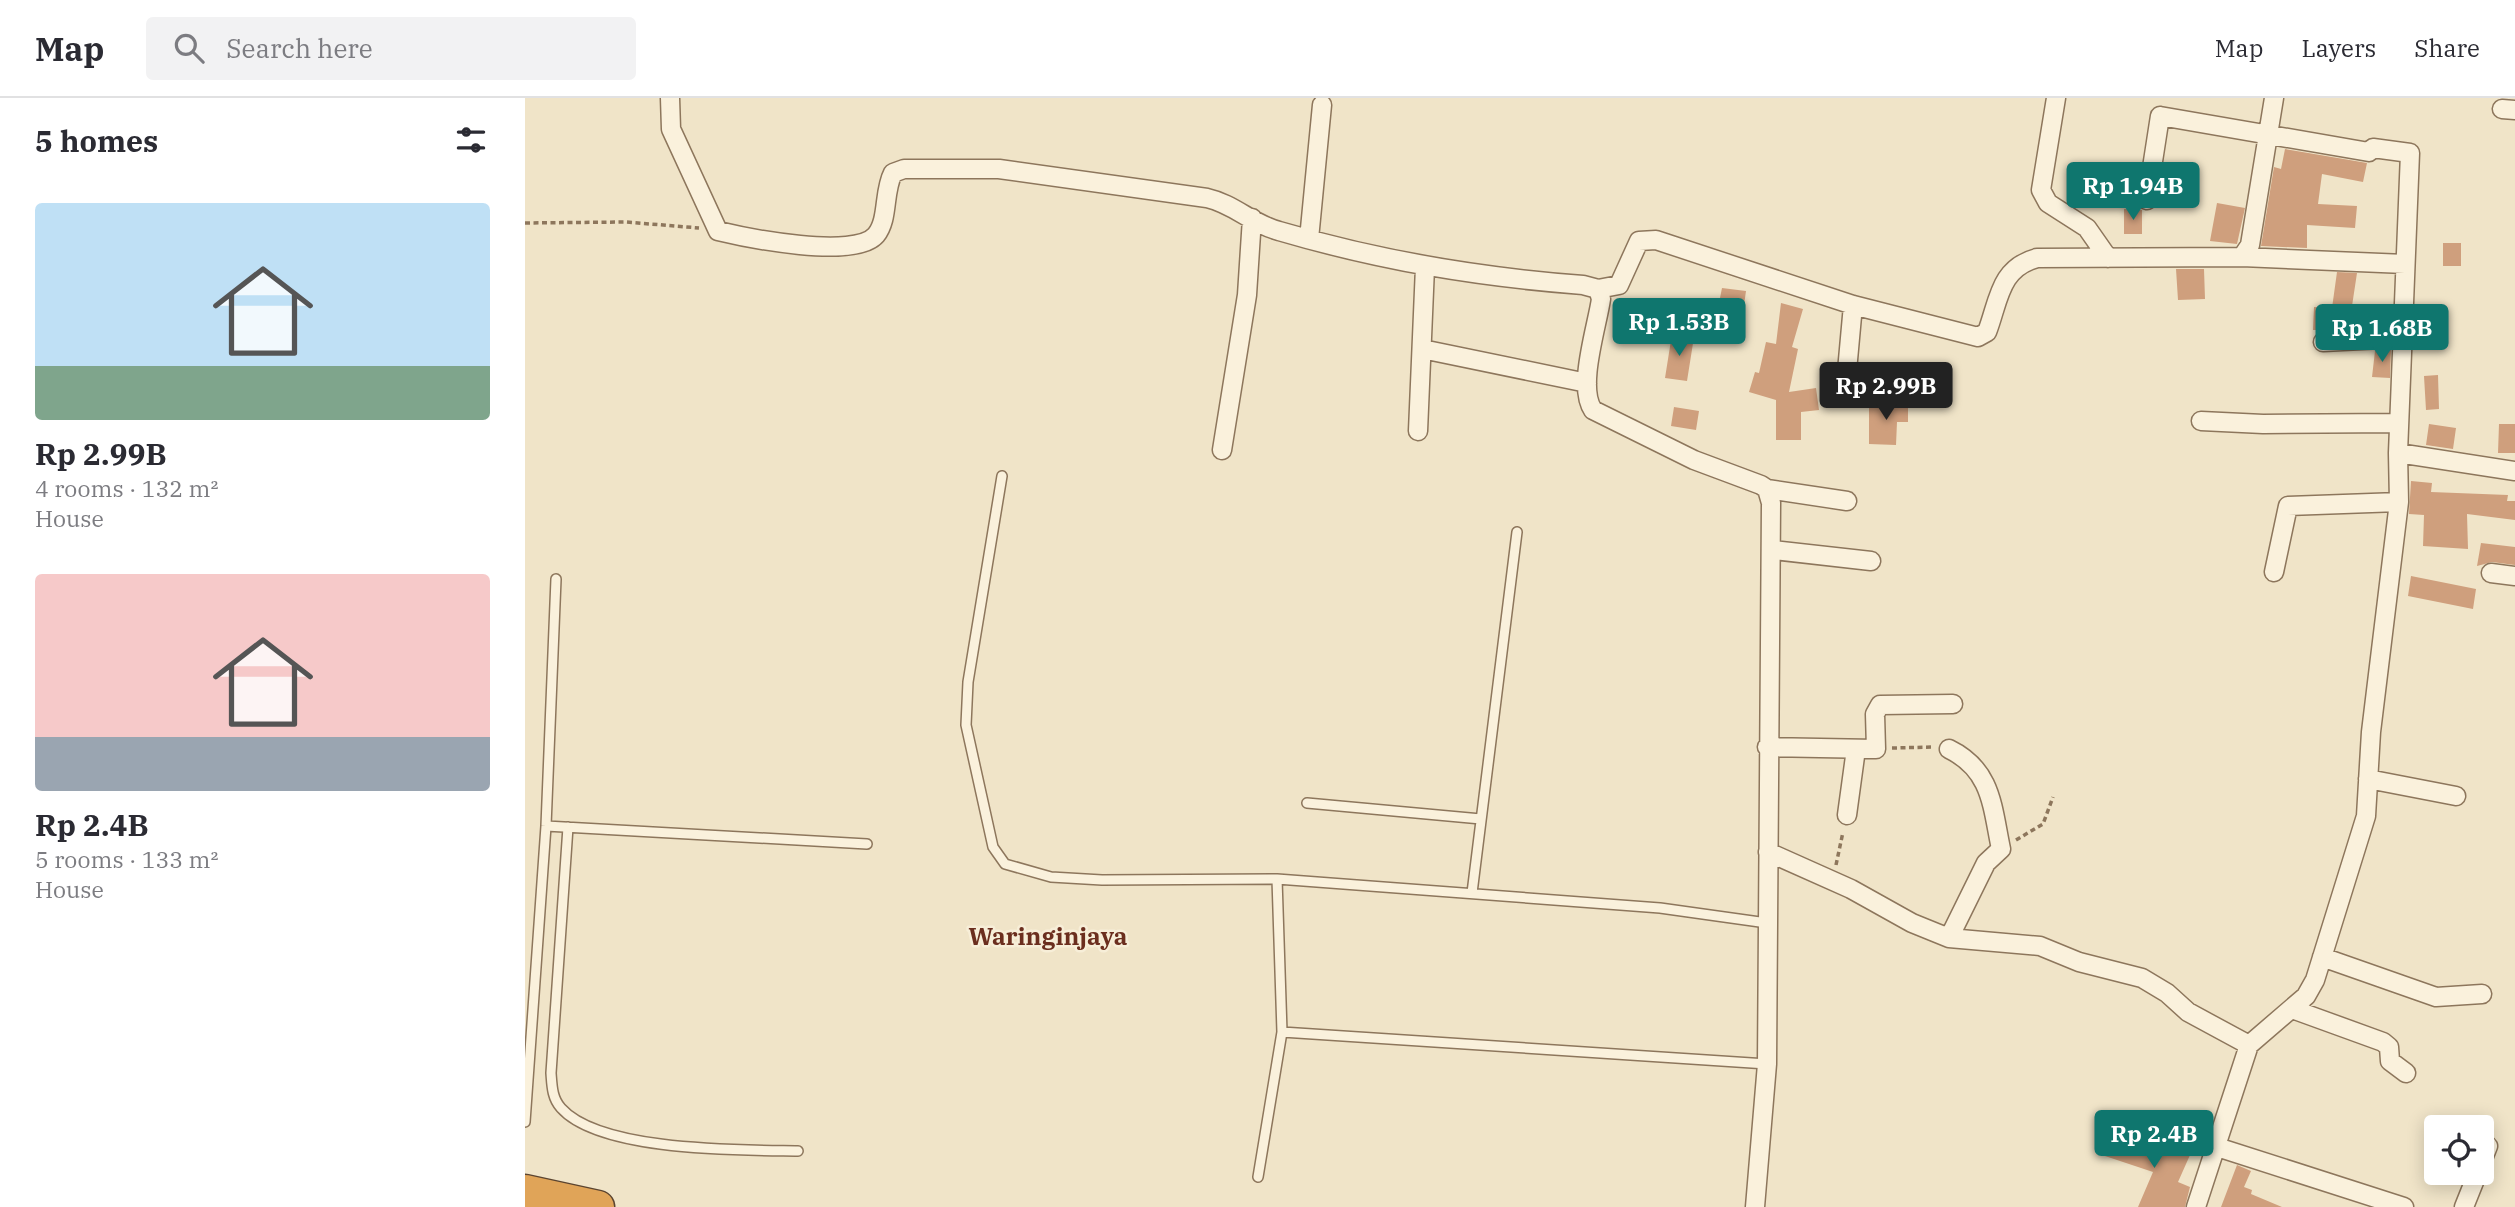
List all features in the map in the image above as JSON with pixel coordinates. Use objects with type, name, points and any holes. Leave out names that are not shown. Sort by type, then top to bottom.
[{"type":"highway","points":[[525,1191],[599,1207]]},
{"type":"street","points":[[670,98],[671,129],[718,231],[831,247],[865,240],[876,234],[882,225],[893,173],[904,169],[999,169],[1207,198],[1234,206],[1268,228],[1425,267],[1598,289],[1619,285],[1630,265],[1634,246],[1643,239],[1656,240],[1739,265],[1853,305],[1978,337],[1987,332],[2005,279],[2037,258],[2242,257],[2405,264]]},
{"type":"street","points":[[2056,98],[2041,190],[2049,203],[2087,228],[2108,258]]},
{"type":"street","points":[[2242,257],[2250,245],[2274,98]]},
{"type":"street","points":[[1310,239],[1322,105]]},
{"type":"street","points":[[2147,200],[2160,116],[2369,152],[2373,148],[2410,153],[2398,453],[2399,502],[2371,732],[2362,833],[2322,957],[2306,996],[2249,1045],[2196,1207]]},
{"type":"street","points":[[1222,450],[1247,295],[1252,218]]},
{"type":"street","points":[[1418,431],[1425,267]]},
{"type":"street","points":[[1598,289],[1601,299],[1587,383],[1587,402],[1603,418],[1767,489],[1847,501]]},
{"type":"street","points":[[1846,382],[1853,305]]},
{"type":"street","points":[[2323,342],[2402,338]]},
{"type":"street","points":[[1422,349],[1587,383]]},
{"type":"street","points":[[2200,421],[2263,425],[2399,423]]},
{"type":"street","points":[[2398,453],[2515,471]]},
{"type":"street","points":[[1755,1207],[1767,1064],[1767,747],[1773,550],[1771,502],[1767,489]]},
{"type":"street","points":[[2274,572],[2288,506],[2399,502]]},
{"type":"street","points":[[1773,550],[1871,561]]},
{"type":"street","points":[[2491,573],[2515,576]]},
{"type":"street","points":[[1767,747],[1876,749],[1875,714],[1880,705],[1953,704]]},
{"type":"street","points":[[1847,816],[1856,749]]},
{"type":"street","points":[[1949,749],[1965,757],[1984,778],[2001,849],[1986,863],[1949,938]]},
{"type":"street","points":[[2368,779],[2456,796]]},
{"type":"street","points":[[1768,852],[1832,881],[1912,923],[1949,938],[2040,946],[2079,962],[2142,978],[2167,993],[2189,1012],[2249,1045]]},
{"type":"street","points":[[2322,957],[2436,997],[2482,994]]},
{"type":"street","points":[[2292,1009],[2383,1042],[2389,1046],[2390,1061],[2406,1073]]},
{"type":"street","points":[[2217,1147],[2404,1207]]},
{"type":"street","points":[[2464,1207],[2473,1185]]},
{"type":"lane","points":[[1002,476],[968,682],[966,725],[993,846],[1005,864],[1051,877],[1089,880],[1277,879],[1660,908],[1767,923]]},
{"type":"lane","points":[[1472,893],[1517,531]]},
{"type":"lane","points":[[525,1122],[546,826],[556,579]]},
{"type":"lane","points":[[1307,803],[1481,819]]},
{"type":"lane","points":[[546,826],[867,844]]},
{"type":"lane","points":[[568,827],[551,1073],[552,1094],[562,1109],[595,1129],[661,1145],[798,1151]]},
{"type":"lane","points":[[1258,1177],[1282,1032],[1277,879]]},
{"type":"lane","points":[[1282,1032],[1767,1064]]},
{"type":"path","points":[[525,223],[668,224],[718,231]]},
{"type":"path","points":[[1876,749],[1930,746],[1949,749]]},
{"type":"path","points":[[2001,849],[2043,824],[2053,797]]},
{"type":"path","points":[[1832,881],[1847,816]]},
{"type":"building","points":[[2285,149],[2367,163],[2363,182],[2322,174],[2318,204],[2357,206],[2355,228],[2307,225],[2307,248],[2261,246],[2274,167],[2281,169]]},
{"type":"building","points":[[2217,203],[2245,208],[2237,244],[2210,241]]},
{"type":"building","points":[[2124,209],[2142,210],[2142,234],[2124,234]]},
{"type":"building","points":[[2443,243],[2461,243],[2461,266],[2443,266]]},
{"type":"building","points":[[2176,269],[2204,269],[2205,299],[2178,300]]},
{"type":"building","points":[[2337,272],[2357,273],[2352,306],[2354,325],[2334,327],[2334,330],[2313,330],[2314,307],[2332,308]]},
{"type":"building","points":[[1722,288],[1746,291],[1743,312],[1718,308]]},
{"type":"building","points":[[1781,303],[1803,309],[1792,347],[1798,349],[1789,392],[1816,388],[1819,410],[1801,412],[1801,440],[1776,440],[1776,400],[1749,392],[1755,372],[1759,373],[1766,342],[1776,344]]},
{"type":"building","points":[[1672,334],[1694,337],[1687,381],[1665,378]]},
{"type":"building","points":[[2391,350],[2390,378],[2372,377],[2375,351]]},
{"type":"building","points":[[2438,375],[2439,409],[2426,410],[2424,376]]},
{"type":"building","points":[[1869,404],[1908,404],[1908,422],[1897,422],[1896,445],[1869,444]]},
{"type":"building","points":[[1674,407],[1699,411],[1696,430],[1671,426]]},
{"type":"building","points":[[2429,424],[2456,428],[2453,449],[2426,445]]},
{"type":"building","points":[[2499,424],[2515,424],[2515,453],[2498,453]]},
{"type":"building","points":[[2411,481],[2432,483],[2431,492],[2508,495],[2507,501],[2515,501],[2515,520],[2467,514],[2468,549],[2423,546],[2424,515],[2409,514]]},
{"type":"building","points":[[2481,543],[2515,547],[2515,565],[2492,562],[2477,566]]},
{"type":"building","points":[[2411,576],[2476,589],[2473,609],[2408,596]]},
{"type":"building","points":[[2110,1133],[2150,1147],[2153,1139],[2190,1155],[2178,1182],[2190,1187],[2185,1207],[2138,1207],[2153,1172],[2102,1155]]},
{"type":"building","points":[[2237,1165],[2251,1171],[2244,1187],[2252,1190],[2251,1194],[2282,1207],[2221,1207]]},
{"type":"district","name":"Waringinjaya","points":[[1048,937]]}]
